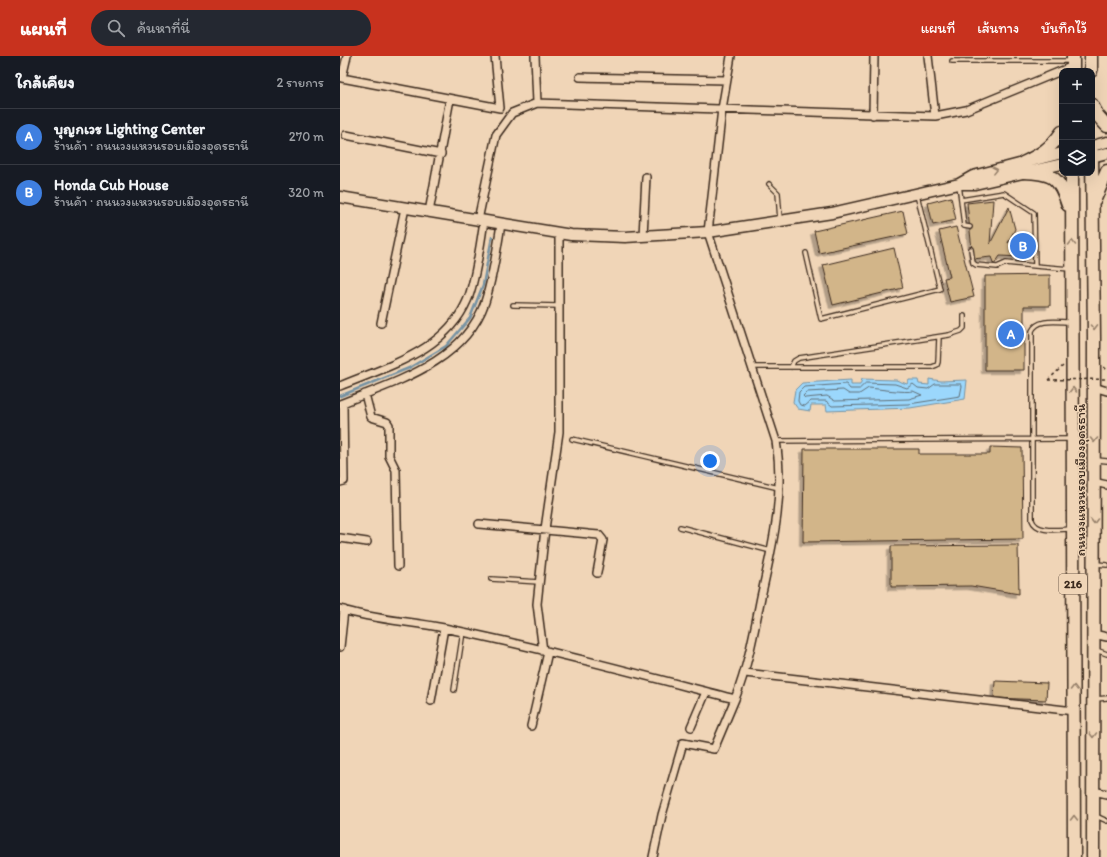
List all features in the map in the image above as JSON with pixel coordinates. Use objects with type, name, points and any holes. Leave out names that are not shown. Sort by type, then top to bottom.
[{"type":"main road","points":[[1091,56],[1091,68]]},
{"type":"main road","points":[[1095,110],[1107,126]]},
{"type":"main road","points":[[1023,168],[1054,144],[1059,136]]},
{"type":"main road","points":[[1095,145],[1107,142]]},
{"type":"main road","points":[[1095,156],[1107,153]]},
{"type":"main road","points":[[340,197],[559,233],[598,237],[643,236],[708,232],[832,213],[959,184],[975,184],[1059,154]]},
{"type":"main road","points":[[1023,168],[1059,164]]},
{"type":"main road","points":[[1023,168],[1051,176],[1062,187],[1072,218]]},
{"type":"main road","points":[[1092,205],[1107,171]]},
{"type":"main road","name":"ถนนวงแหวนรอบเมืองอุดรธานี","points":[[1072,176],[1074,857]]},
{"type":"main road","name":"ถนนวงแหวนรอบเมืองอุดรธานี","points":[[1092,176],[1094,387],[1093,857]]},
{"type":"street","points":[[346,56],[342,78],[500,108],[495,56]]},
{"type":"street","points":[[535,56],[537,103]]},
{"type":"street","points":[[653,857],[662,815],[683,743],[714,749],[746,673],[777,521],[780,470],[776,441],[708,232],[722,109],[731,56]]},
{"type":"street","points":[[873,115],[874,56]]},
{"type":"street","points":[[928,56],[935,116]]},
{"type":"street","points":[[340,386],[421,351],[439,338],[461,313],[473,283],[481,220],[496,135],[512,113],[537,103],[935,116],[966,110],[1073,64]]},
{"type":"street","points":[[580,77],[727,80]]},
{"type":"street","points":[[430,212],[450,99]]},
{"type":"street","points":[[346,135],[441,154]]},
{"type":"street","points":[[643,236],[646,177]]},
{"type":"street","points":[[381,323],[405,208]]},
{"type":"street","points":[[340,482],[344,481],[342,403],[413,374],[433,363],[464,337],[477,320],[485,302],[497,252],[501,224]]},
{"type":"street","points":[[531,726],[546,652],[537,604],[545,529],[559,432],[559,233]]},
{"type":"street","points":[[1094,387],[1107,391]]},
{"type":"street","points":[[365,394],[370,417],[387,422],[389,425],[389,456],[396,470],[398,566]]},
{"type":"street","points":[[1094,482],[1107,485]]},
{"type":"street","points":[[479,524],[545,529],[602,536],[603,540],[597,573]]},
{"type":"street","points":[[340,538],[367,542]]},
{"type":"street","points":[[340,647],[342,610],[463,632],[735,699]]},
{"type":"street","points":[[431,701],[444,628]]},
{"type":"street","points":[[1093,634],[1107,637]]},
{"type":"street","points":[[746,673],[1074,711]]},
{"type":"street","points":[[691,727],[706,692]]},
{"type":"street","points":[[1093,791],[1107,794]]},
{"type":"lane","points":[[952,61],[1073,64]]},
{"type":"lane","points":[[769,184],[778,193],[780,221]]},
{"type":"lane","points":[[959,184],[964,226],[970,227]]},
{"type":"lane","points":[[961,200],[1004,193],[1034,213],[1035,266]]},
{"type":"lane","points":[[806,253],[821,319],[940,289],[917,194]]},
{"type":"lane","points":[[971,249],[973,263],[976,265],[997,267],[1006,263],[1072,269]]},
{"type":"lane","points":[[513,305],[559,306]]},
{"type":"lane","points":[[791,367],[794,361],[799,358],[939,337],[961,331],[964,328],[964,316]]},
{"type":"lane","points":[[1073,322],[1040,323],[1034,326],[1032,331],[1034,523],[1042,529],[1073,529]]},
{"type":"lane","points":[[752,367],[932,367],[938,362],[939,337]]},
{"type":"lane","points":[[776,441],[1073,438]]},
{"type":"lane","points":[[572,439],[780,488]]},
{"type":"lane","points":[[1094,460],[1107,461]]},
{"type":"lane","points":[[680,528],[771,551]]},
{"type":"lane","points":[[1094,564],[1107,565]]},
{"type":"lane","points":[[491,579],[540,582]]},
{"type":"lane","points":[[454,690],[463,632]]},
{"type":"lane","points":[[1093,649],[1107,654]]},
{"type":"lane","points":[[1093,699],[1107,698]]},
{"type":"lane","points":[[1093,815],[1107,821]]},
{"type":"path","points":[[1073,357],[1048,380],[1107,379]]},
{"type":"water","points":[[862,379],[896,380],[907,384],[909,380],[918,380],[919,384],[929,385],[929,379],[941,381],[967,380],[965,399],[910,408],[827,411],[826,405],[811,405],[810,411],[798,409],[793,402],[795,390],[802,383],[851,380],[851,385],[860,385]]},
{"type":"building","points":[[951,197],[956,220],[933,225],[928,203]]},
{"type":"building","points":[[993,200],[990,244],[1009,207],[1015,229],[1008,243],[1025,232],[1032,241],[1021,257],[1000,256],[994,265],[991,257],[973,259],[967,203]]},
{"type":"building","points":[[903,211],[908,234],[819,253],[814,231]]},
{"type":"building","points":[[956,227],[974,297],[950,302],[944,278],[950,277],[939,231]]},
{"type":"building","points":[[894,248],[903,288],[833,305],[823,265]]},
{"type":"building","points":[[1050,275],[1050,306],[1024,306],[1024,370],[985,370],[985,276]]},
{"type":"building","points":[[990,447],[1022,448],[1023,539],[803,542],[804,449],[919,449],[919,454],[990,454]]},
{"type":"building","points":[[1018,545],[1019,594],[971,586],[891,587],[891,546]]},
{"type":"building","points":[[995,681],[1047,683],[1046,700],[994,698]]},
{"type":"waterway","points":[[340,396],[409,368],[446,346],[470,318],[483,285],[492,237]]},
{"type":"place","name":"Honda Cub House","points":[[1023,246]]},
{"type":"place","name":"บุญกเวร Lighting Center","points":[[1011,334]]}]
